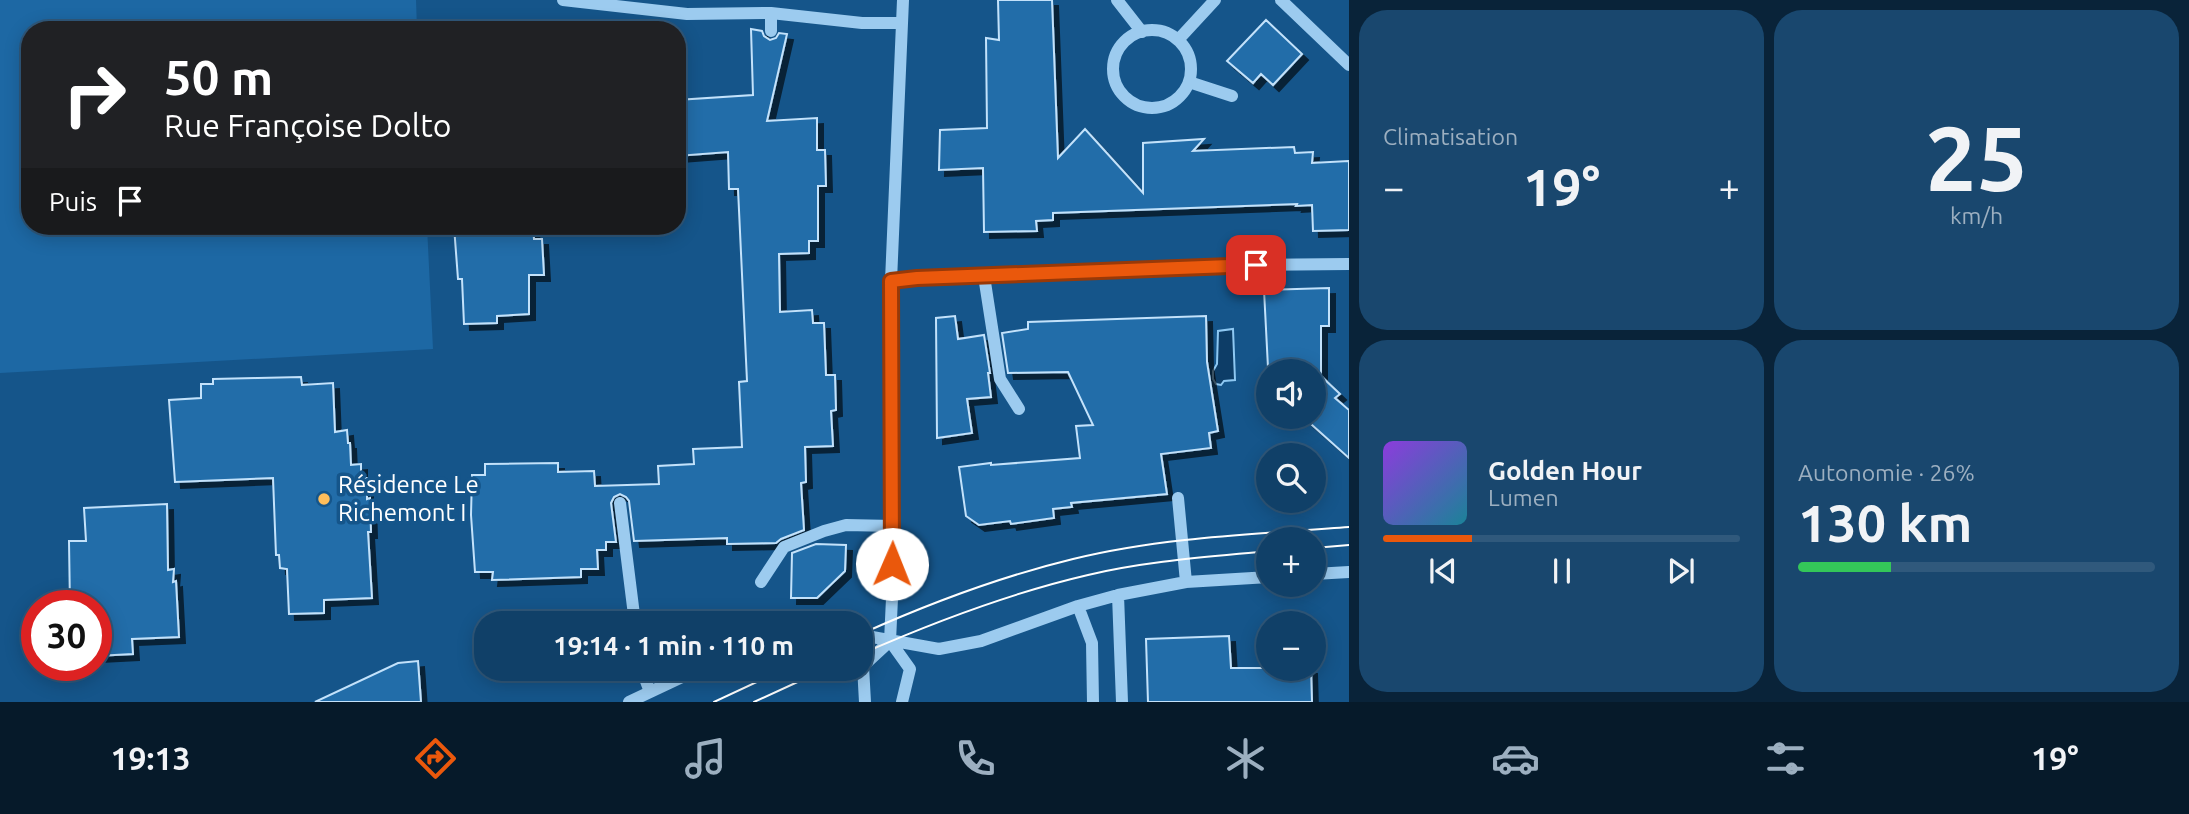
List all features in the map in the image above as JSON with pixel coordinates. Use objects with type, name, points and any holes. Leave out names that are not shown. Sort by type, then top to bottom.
[{"type":"street","points":[[563,0],[687,14],[771,13],[862,23],[902,23]]},
{"type":"street","points":[[902,702],[910,669],[890,641],[893,576],[891,281],[903,0]]},
{"type":"street","points":[[1117,0],[1142,32]]},
{"type":"street","points":[[1178,40],[1215,0]]},
{"type":"street","points":[[1280,0],[1349,65]]},
{"type":"street","points":[[771,13],[771,31]]},
{"type":"street","points":[[1150,30],[1165,32],[1178,40],[1187,52],[1191,67],[1189,82],[1181,95],[1169,104],[1154,108],[1139,106],[1126,98],[1117,86],[1113,71],[1116,56],[1123,43],[1135,34],[1150,30]]},
{"type":"street","points":[[1189,82],[1232,96]]},
{"type":"street","points":[[891,281],[1256,265],[1349,264]]},
{"type":"street","points":[[984,276],[1000,379],[1019,409]]},
{"type":"street","points":[[1178,498],[1186,582]]},
{"type":"street","points":[[620,503],[634,611]]},
{"type":"street","points":[[761,582],[784,547],[846,525],[893,526]]},
{"type":"street","points":[[1326,573],[1349,572]]},
{"type":"street","points":[[873,637],[939,649],[981,641],[1078,606],[1118,595],[1186,582],[1256,578]]},
{"type":"street","points":[[1118,595],[1122,702]]},
{"type":"street","points":[[1078,606],[1092,643],[1093,702]]},
{"type":"street","points":[[865,702],[863,666],[890,641]]},
{"type":"street","points":[[646,681],[650,692]]},
{"type":"street","points":[[629,702],[673,681]]},
{"type":"shaded area","points":[[0,0],[416,0],[417,21],[21,21],[21,235],[427,235],[433,349],[0,373]]},
{"type":"shaded area","points":[[1233,329],[1235,380],[1216,384],[1213,371],[1217,364],[1218,331]]},
{"type":"building","points":[[998,0],[1052,0],[1058,158],[1085,129],[1143,193],[1143,143],[1204,139],[1193,151],[1294,147],[1295,153],[1313,152],[1312,163],[1349,161],[1349,230],[1313,231],[1312,205],[1296,206],[1297,204],[1053,213],[1053,220],[1036,221],[1037,231],[984,232],[983,168],[939,170],[940,130],[987,128],[986,38],[999,40]]},
{"type":"building","points":[[1266,20],[1302,54],[1273,85],[1261,74],[1253,83],[1227,61]]},
{"type":"building","points":[[751,29],[762,31],[770,40],[776,38],[779,33],[787,34],[767,121],[817,118],[817,150],[825,150],[826,186],[818,186],[818,241],[809,241],[809,253],[779,254],[780,312],[812,310],[813,323],[824,323],[826,375],[835,375],[836,410],[831,411],[833,446],[805,447],[806,482],[801,483],[804,530],[776,543],[727,544],[727,538],[634,541],[629,501],[620,494],[614,497],[611,503],[616,542],[606,542],[606,550],[597,550],[598,569],[581,569],[581,577],[492,580],[493,572],[475,572],[471,515],[472,475],[485,475],[485,464],[558,463],[558,472],[594,471],[595,486],[659,484],[658,466],[694,464],[693,449],[742,447],[739,382],[747,381],[738,189],[729,189],[728,152],[686,155],[686,99],[753,95]]},
{"type":"building","points":[[455,235],[534,235],[534,239],[542,239],[544,275],[529,275],[529,314],[497,316],[497,323],[464,324],[462,279],[458,279]]},
{"type":"building","points":[[1329,288],[1329,326],[1321,326],[1321,359],[1268,359],[1264,290]]},
{"type":"building","points":[[955,316],[958,339],[984,335],[991,397],[967,399],[972,433],[937,438],[936,318]]},
{"type":"building","points":[[1206,316],[1207,362],[1218,431],[1209,433],[1211,448],[1161,454],[1167,494],[1071,503],[1072,507],[1053,509],[1054,518],[1011,524],[1010,521],[979,525],[966,516],[959,467],[1080,458],[1076,426],[1093,425],[1068,372],[1008,373],[1002,333],[1028,329],[1028,322]]},
{"type":"building","name":"Résidence Le Richemont I","points":[[301,377],[302,385],[333,383],[335,432],[347,430],[351,465],[361,464],[361,477],[367,478],[367,499],[370,498],[371,532],[368,532],[372,598],[324,600],[324,613],[289,614],[287,569],[280,568],[279,555],[276,555],[273,478],[175,482],[169,400],[201,398],[201,384],[213,384],[213,379]]},
{"type":"building","points":[[1326,381],[1340,394],[1335,398],[1349,410],[1349,458],[1317,429],[1326,429]]},
{"type":"building","points":[[167,504],[168,570],[174,569],[173,582],[176,581],[179,637],[132,639],[133,654],[112,655],[112,590],[70,590],[69,541],[86,541],[84,508]]},
{"type":"building","points":[[816,544],[846,545],[845,571],[817,598],[791,598],[792,553]]},
{"type":"building","points":[[1229,636],[1231,668],[1256,668],[1256,681],[1311,681],[1312,702],[1148,702],[1146,639]]},
{"type":"building","points":[[418,661],[421,702],[315,702],[398,663]]},
{"type":"tram line","points":[[873,629],[992,582],[1073,559],[1210,537],[1349,527]]},
{"type":"tram line","points":[[1326,547],[1349,545]]},
{"type":"tram line","points":[[873,649],[973,609],[1059,582],[1155,563],[1256,552]]},
{"type":"tram line","points":[[714,702],[759,681]]},
{"type":"tram line","points":[[754,702],[800,681]]},
{"type":"place","name":"Résidence Le Richemont I","points":[[324,499]]},
{"type":"route","points":[[892,564],[891,281],[1256,265]]}]
